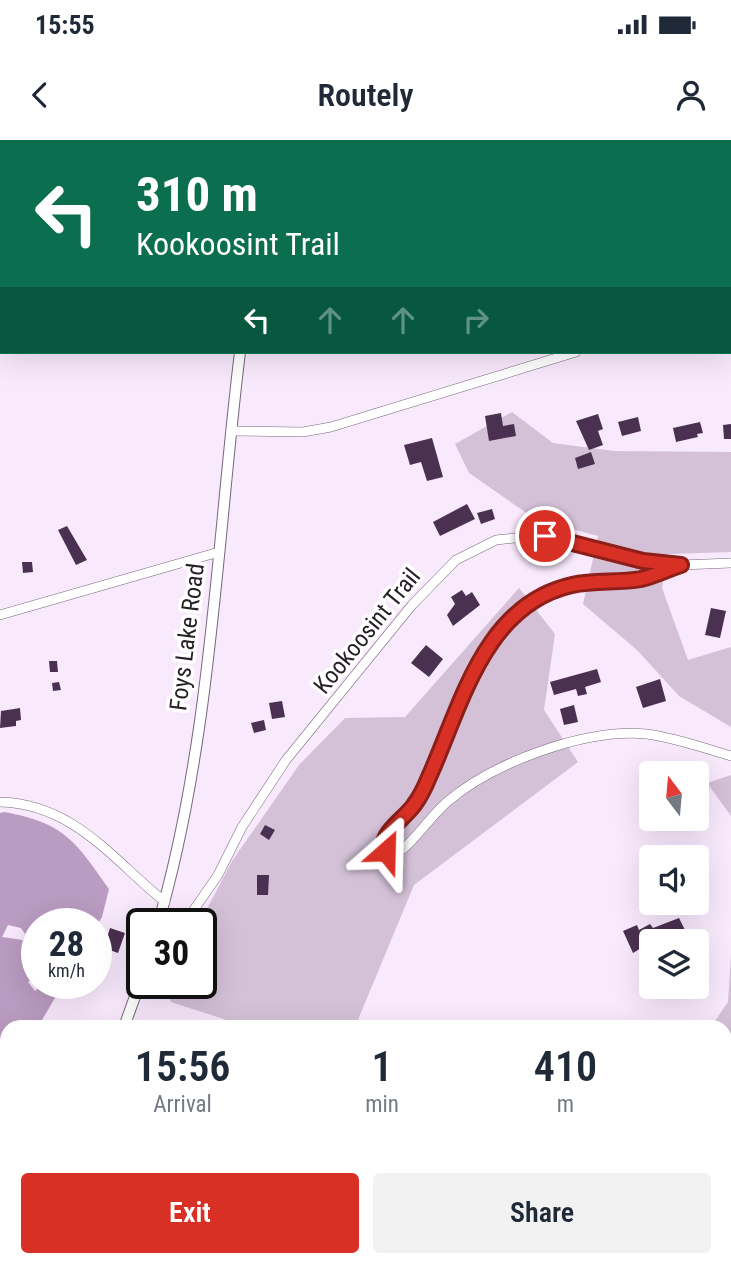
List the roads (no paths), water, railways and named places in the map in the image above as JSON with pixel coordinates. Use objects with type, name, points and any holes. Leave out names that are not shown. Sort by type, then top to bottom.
[{"type":"street","name":"Foys Lake Road","points":[[163,908],[188,794],[219,552],[240,354]]},
{"type":"street","points":[[231,431],[303,432],[331,427],[569,354]]},
{"type":"street","name":"Kookoosint Trail","points":[[195,908],[218,875],[242,827],[286,760],[412,605],[456,560],[496,540],[545,536],[643,561],[681,565],[731,563]]},
{"type":"street","points":[[0,615],[219,552]]},
{"type":"street","name":"Kookoosint Trail","points":[[681,565],[646,578],[596,582],[556,590],[540,597],[512,620],[477,664],[426,786],[410,811],[386,836],[383,847],[391,853],[403,849],[459,792],[500,769],[565,744],[600,736],[648,734],[731,756]]},
{"type":"street","points":[[0,802],[41,807],[68,819],[165,902]]},
{"type":"street","points":[[126,1020],[134,999]]}]
